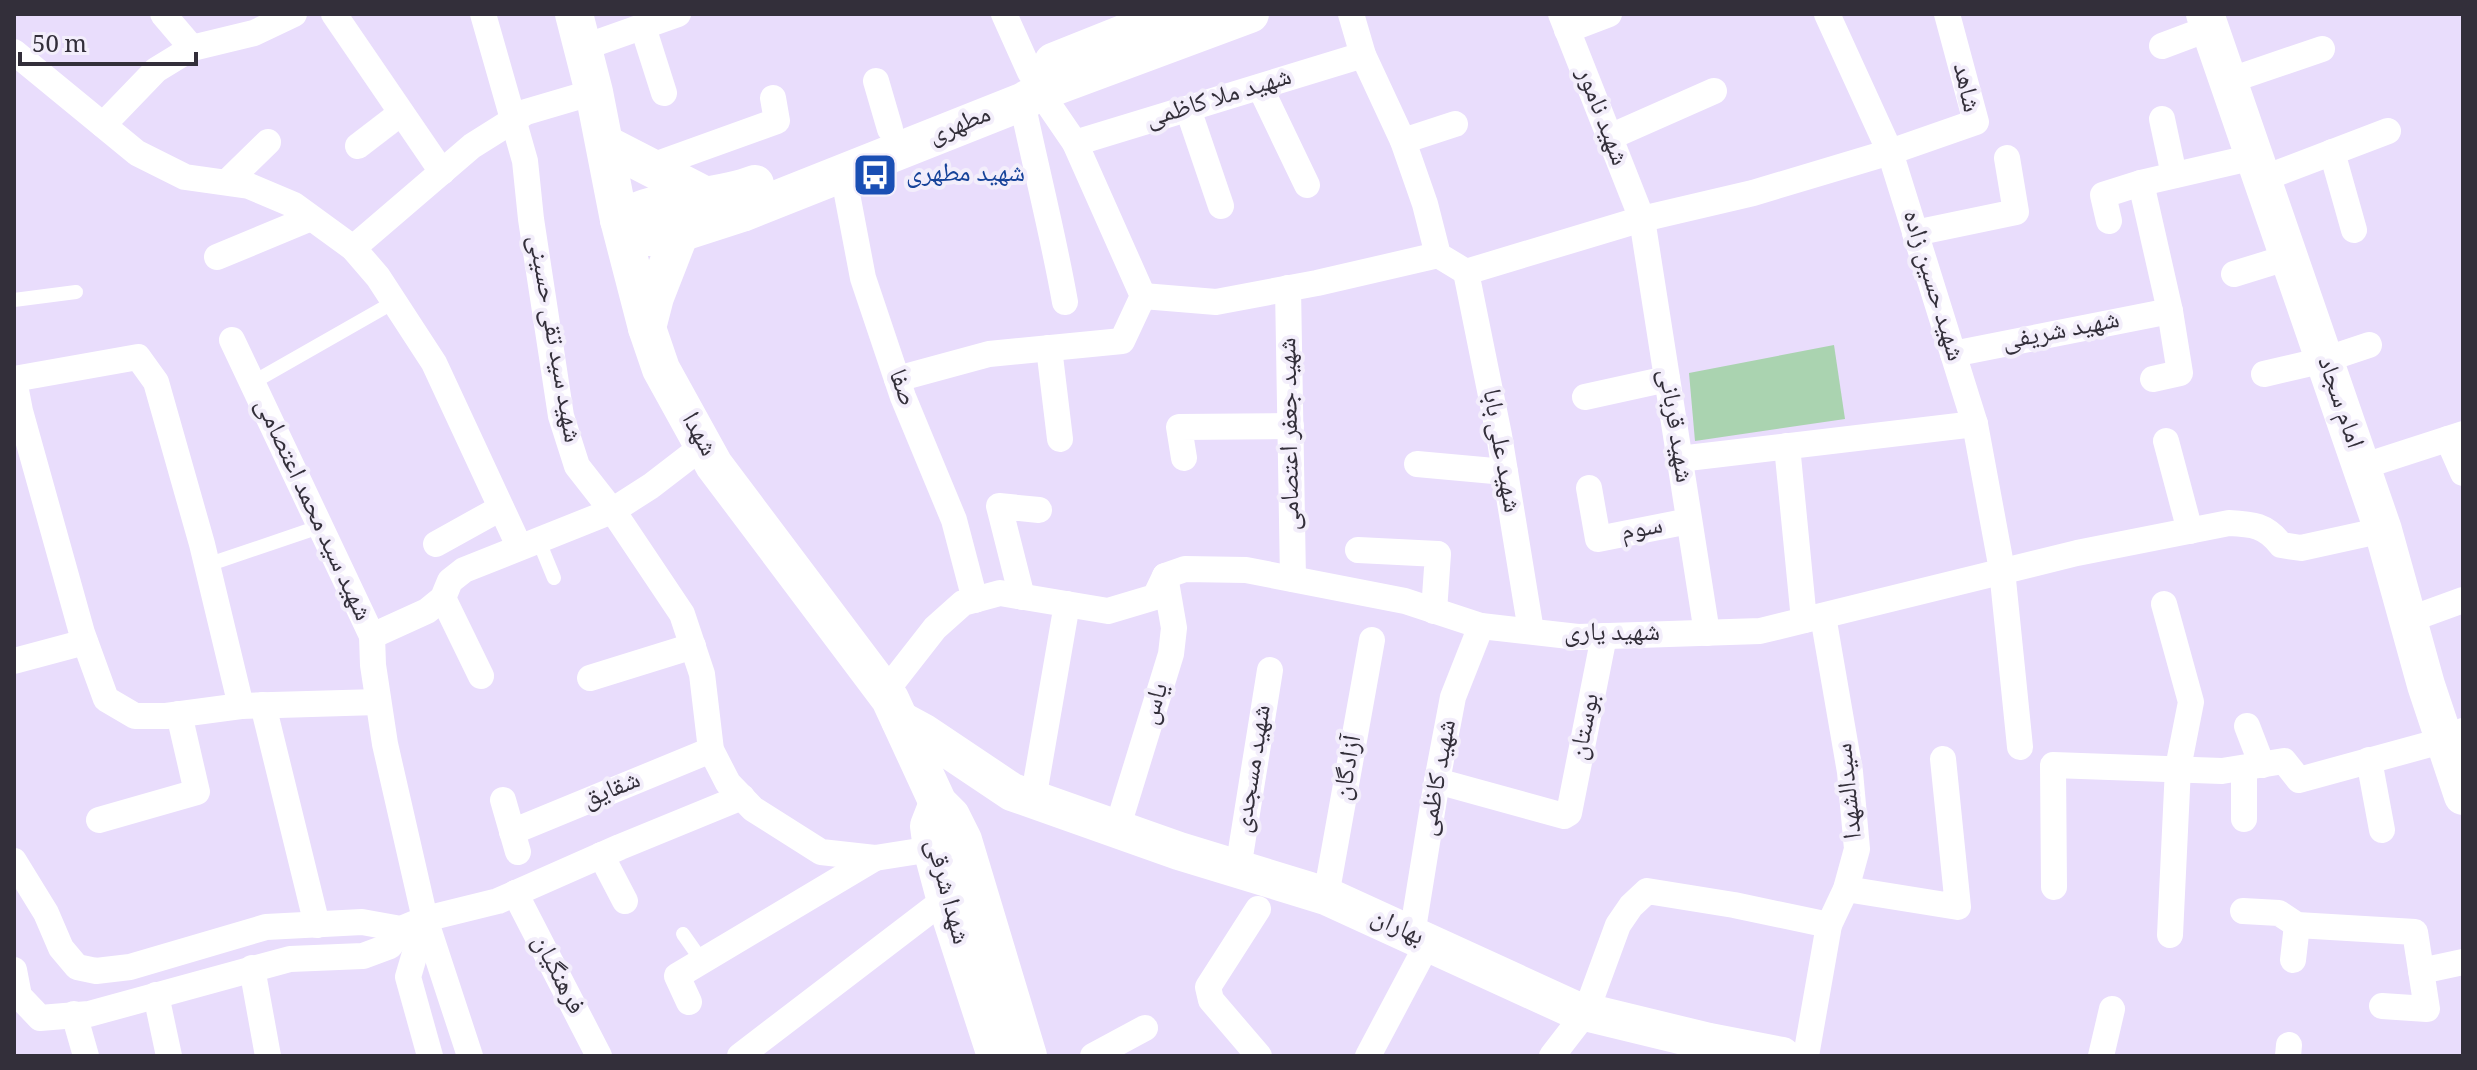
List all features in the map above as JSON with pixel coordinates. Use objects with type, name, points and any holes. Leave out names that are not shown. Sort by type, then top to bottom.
[{"type":"main road","name":"مطهری","points":[[1173,14],[1030,89],[843,173],[742,213],[680,233],[656,237],[638,237],[621,226],[647,207],[743,188],[890,129],[1030,89],[1250,14]]},
{"type":"main road","name":"امام سجاد","points":[[2208,21],[2383,530],[2408,620],[2458,762]]},
{"type":"main road","name":"شهدا","points":[[578,31],[594,92],[621,226],[647,328],[661,369],[714,465],[893,706],[938,803]]},
{"type":"main road","points":[[605,144],[708,197]]},
{"type":"main road","points":[[647,328],[655,297],[680,233]]},
{"type":"main road","points":[[893,706],[924,733],[1022,796]]},
{"type":"main road","points":[[938,803],[978,793],[1022,796]]},
{"type":"main road","name":"بهاران","points":[[1022,796],[1326,896],[1573,1009],[1703,1049],[1782,1056]]},
{"type":"main road","name":"شهدا شرقی","points":[[996,1056],[932,849],[929,826],[938,803],[951,816],[963,840],[1028,1056]]},
{"type":"street","points":[[163,14],[192,48]]},
{"type":"street","points":[[103,125],[156,70],[192,48],[254,33],[294,14]]},
{"type":"street","points":[[334,14],[442,172]]},
{"type":"street","name":"شهید سید تقی حسینی","points":[[483,14],[525,161],[561,416],[577,466],[612,511],[682,614],[702,674],[711,750],[728,783],[753,809],[821,852],[875,858],[932,849]]},
{"type":"street","points":[[578,31],[643,27],[678,14]]},
{"type":"street","points":[[1004,14],[1030,89],[1039,181],[1053,234],[1065,302]]},
{"type":"street","points":[[1351,14],[1363,55],[1403,141],[1425,204],[1438,255]]},
{"type":"street","points":[[1564,22],[1609,14]]},
{"type":"street","name":"شهید حسین زاده","points":[[1827,14],[1890,152],[1975,424],[2002,570],[2020,747]]},
{"type":"street","name":"شاهد","points":[[1890,152],[1976,122],[1947,14]]},
{"type":"street","points":[[2162,46],[2208,21]]},
{"type":"street","name":"شهید نامور","points":[[1564,22],[1642,219]]},
{"type":"street","points":[[643,27],[664,93]]},
{"type":"street","points":[[2228,81],[2322,49]]},
{"type":"street","points":[[14,52],[137,153],[185,177],[249,186],[294,205],[353,248],[378,277],[434,363],[501,508],[528,542]]},
{"type":"street","name":"شهید ملا کاظمی","points":[[1075,143],[1363,55]]},
{"type":"street","points":[[876,81],[890,129]]},
{"type":"street","points":[[1260,87],[1307,185]]},
{"type":"street","points":[[897,379],[989,354],[1122,341],[1143,296],[1075,143],[1030,89]]},
{"type":"street","points":[[1610,137],[1714,91]]},
{"type":"street","points":[[353,248],[472,146],[512,120],[526,112],[594,92]]},
{"type":"street","points":[[649,167],[777,121],[773,98]]},
{"type":"street","points":[[1188,109],[1221,206]]},
{"type":"street","points":[[358,146],[401,113]]},
{"type":"street","points":[[2162,119],[2174,175]]},
{"type":"street","points":[[1403,141],[1455,124]]},
{"type":"street","points":[[2109,221],[2103,195],[2174,175],[2258,168],[2332,152],[2388,131]]},
{"type":"street","points":[[227,182],[268,142]]},
{"type":"street","points":[[1143,296],[1216,302],[1438,255],[1466,272],[1642,219],[1753,193],[1890,152]]},
{"type":"street","points":[[2332,152],[2354,230]]},
{"type":"street","points":[[1915,233],[2016,212],[2007,158]]},
{"type":"street","name":"صفا","points":[[843,173],[863,278],[897,379],[954,520],[975,600]]},
{"type":"street","points":[[2141,183],[2170,311],[2180,373],[2153,379]]},
{"type":"street","points":[[217,257],[311,218]]},
{"type":"street","name":"شهید قربانی","points":[[1642,219],[1707,633]]},
{"type":"street","points":[[2234,274],[2289,257]]},
{"type":"street","name":"شهید علی بابا","points":[[1466,272],[1505,472],[1531,631]]},
{"type":"street","name":"شهید جعفر اعتصامی","points":[[1288,288],[1293,579]]},
{"type":"street","name":"شهید شریفی","points":[[1953,354],[2170,311]]},
{"type":"street","name":"شهید سید محمد اعتصامی","points":[[232,340],[372,636],[378,702],[413,924],[470,1056]]},
{"type":"street","points":[[2264,374],[2324,360],[2369,345]]},
{"type":"street","points":[[1049,348],[1060,439]]},
{"type":"street","points":[[317,925],[252,705],[207,565],[156,382],[138,357],[14,379],[20,411],[85,642],[106,699],[135,716],[252,705],[378,702]]},
{"type":"street","points":[[1585,397],[1667,379]]},
{"type":"street","points":[[1679,459],[1975,424]]},
{"type":"street","points":[[1184,458],[1179,427],[1291,426]]},
{"type":"street","points":[[2361,467],[2456,436],[2463,473]]},
{"type":"street","points":[[2166,441],[2190,531]]},
{"type":"street","points":[[372,636],[427,611],[443,598],[450,581],[464,570],[612,511],[703,446]]},
{"type":"street","name":"سیدالشهدا","points":[[1787,446],[1814,618],[1850,772],[1857,849],[1846,889],[1829,925],[1806,1056]]},
{"type":"street","points":[[1417,464],[1505,472]]},
{"type":"street","name":"سوم","points":[[1589,488],[1598,539],[1689,521]]},
{"type":"street","points":[[1022,597],[999,506],[1039,510]]},
{"type":"street","points":[[436,544],[501,508]]},
{"type":"street","name":"شهید یاری","points":[[1165,576],[1185,569],[1246,570],[1405,601],[1481,626],[1578,637],[1760,631],[2002,570],[2229,523],[2254,524],[2281,545],[2301,548],[2383,530]]},
{"type":"street","points":[[1358,550],[1438,554],[1434,611]]},
{"type":"street","points":[[893,706],[935,628],[963,603],[1000,593],[1108,611],[1155,597],[1165,576]]},
{"type":"street","name":"یاس","points":[[1117,829],[1171,654],[1174,628],[1165,576]]},
{"type":"street","points":[[443,598],[481,676]]},
{"type":"street","points":[[2408,620],[2463,600]]},
{"type":"street","points":[[1022,796],[1067,604]]},
{"type":"street","points":[[2164,604],[2191,702],[2178,768],[2170,935]]},
{"type":"street","name":"شهید کاظمی","points":[[1368,1056],[1420,939],[1437,781],[1453,697],[1481,626]]},
{"type":"street","name":"بوستان","points":[[1437,781],[1564,816],[1569,813],[1604,636]]},
{"type":"street","name":"آزادگان","points":[[1326,896],[1372,640]]},
{"type":"street","points":[[14,661],[85,642]]},
{"type":"street","points":[[590,678],[693,646]]},
{"type":"street","name":"شهید مسجدی","points":[[1238,869],[1270,670]]},
{"type":"street","points":[[99,820],[197,792],[179,714]]},
{"type":"street","points":[[2244,819],[2253,766],[2247,726]]},
{"type":"street","name":"شقایق","points":[[503,800],[515,842],[711,750]]},
{"type":"street","points":[[1846,889],[1958,907],[1943,759]]},
{"type":"street","points":[[2054,887],[2053,765],[2222,771],[2284,761],[2299,780],[2369,760],[2458,762]]},
{"type":"street","points":[[2369,760],[2382,830]]},
{"type":"street","points":[[14,861],[46,913],[61,948],[77,967],[96,971],[130,967],[266,927],[362,922],[413,924],[498,901],[742,797]]},
{"type":"street","points":[[601,855],[625,901]]},
{"type":"street","points":[[689,1002],[677,976],[875,858]]},
{"type":"street","points":[[1552,1056],[1586,1012],[1618,925],[1631,906],[1647,891],[1829,925]]},
{"type":"street","name":"فرهنگیان","points":[[515,893],[599,1056]]},
{"type":"street","points":[[740,1056],[931,910],[947,905]]},
{"type":"street","points":[[1258,909],[1208,987],[1211,1000],[1259,1056]]},
{"type":"street","points":[[2243,911],[2279,913],[2297,925],[2415,932],[2427,1009],[2382,1006]]},
{"type":"street","points":[[14,1026],[40,1018],[89,1014],[290,959],[363,956],[390,946],[413,924]]},
{"type":"street","points":[[413,924],[408,977],[430,1056]]},
{"type":"street","points":[[2293,960],[2297,925]]},
{"type":"street","points":[[2421,971],[2463,962]]},
{"type":"street","points":[[252,968],[268,1056]]},
{"type":"street","points":[[14,970],[19,996],[40,1018]]},
{"type":"street","points":[[156,995],[169,1056]]},
{"type":"street","points":[[2101,1056],[2112,1009]]},
{"type":"street","points":[[74,1014],[86,1056]]},
{"type":"street","points":[[1093,1056],[1145,1028]]},
{"type":"lane","points":[[14,300],[76,292]]},
{"type":"lane","points":[[252,383],[394,302]]},
{"type":"lane","points":[[207,565],[319,527]]},
{"type":"lane","points":[[528,542],[554,578]]},
{"type":"lane","points":[[683,934],[702,961]]},
{"type":"green space","points":[[1834,345],[1845,419],[1695,441],[1689,373]]},
{"type":"place","name":"شهید مطهری","points":[[875,175]]}]
